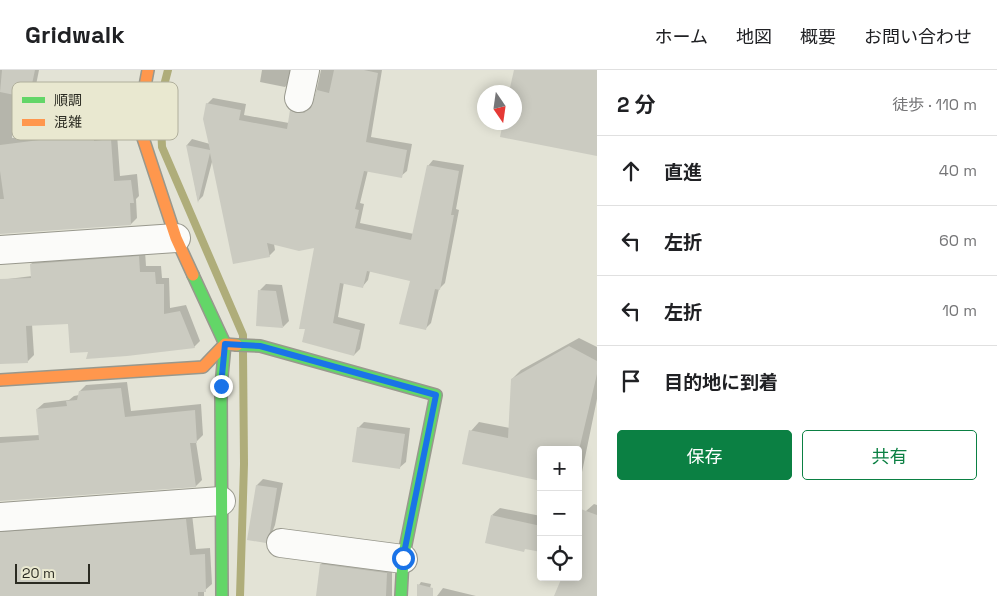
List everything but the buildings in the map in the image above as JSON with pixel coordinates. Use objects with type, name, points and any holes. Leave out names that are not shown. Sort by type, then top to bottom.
[{"type":"street","points":[[299,98],[305,70]]},
{"type":"street","points":[[144,140],[176,238],[225,344],[221,386],[222,596]]},
{"type":"street","points":[[0,250],[176,238]]},
{"type":"street","points":[[0,380],[203,367],[225,344],[239,344],[255,346],[436,395],[403,558],[401,596]]},
{"type":"street","points":[[0,516],[221,502]]},
{"type":"street","points":[[282,543],[403,558]]},
{"type":"waterway","points":[[165,82],[168,70]]},
{"type":"waterway","points":[[162,140],[162,147],[243,335],[243,339]]},
{"type":"waterway","points":[[240,596],[244,464],[243,351]]},
{"type":"traffic: fast","points":[[193,275],[225,344],[221,386],[222,596]]},
{"type":"traffic: fast","points":[[237,345],[260,346],[436,395],[403,559],[401,596]]},
{"type":"traffic: slow","points":[[146,82],[148,70]]},
{"type":"traffic: slow","points":[[144,140],[176,238],[193,275]]},
{"type":"traffic: slow","points":[[0,380],[203,367],[225,344],[237,345]]},
{"type":"route","points":[[221,386],[225,344],[233,344],[260,346],[436,395],[403,558]]}]
